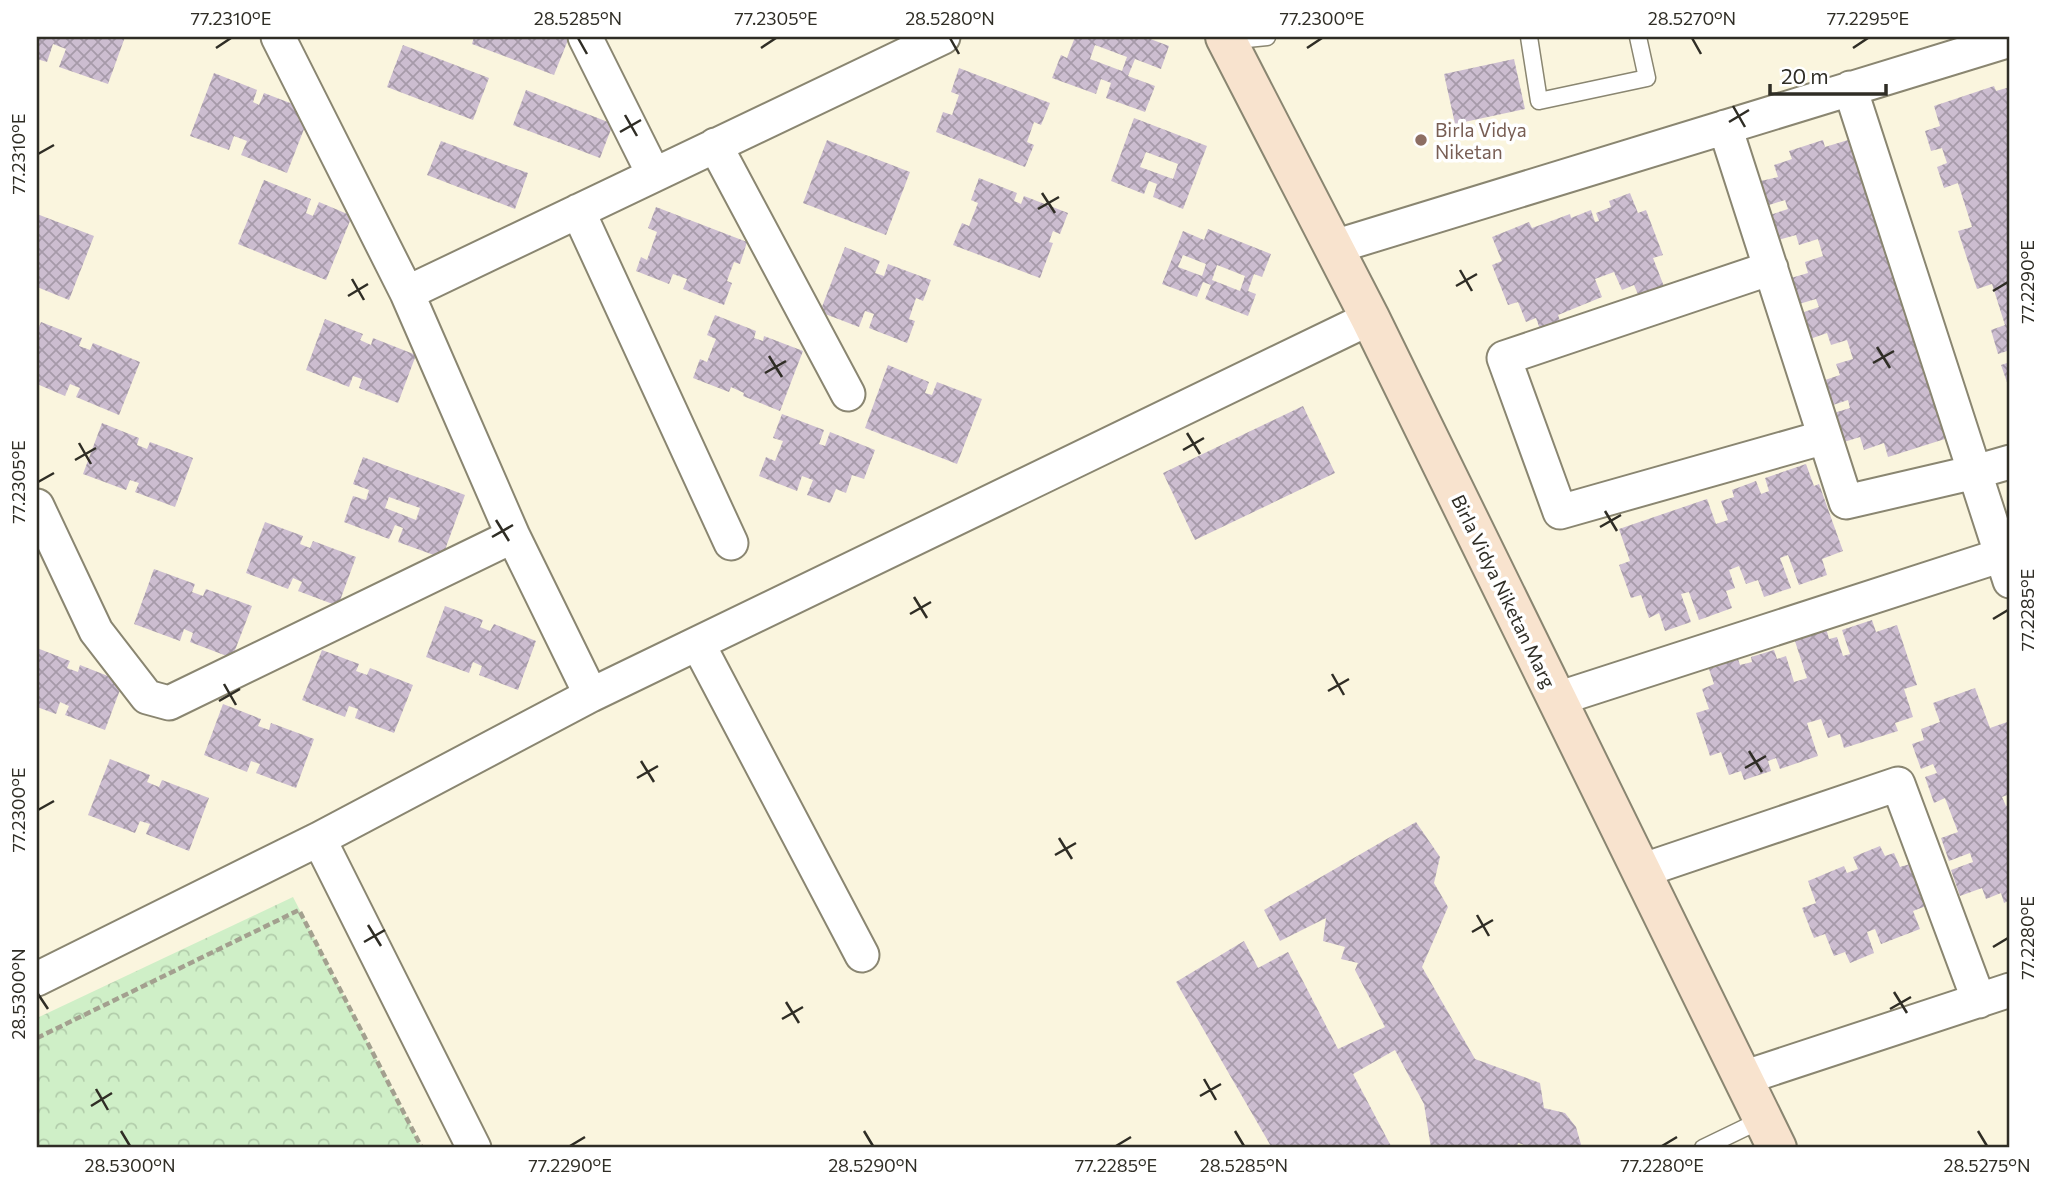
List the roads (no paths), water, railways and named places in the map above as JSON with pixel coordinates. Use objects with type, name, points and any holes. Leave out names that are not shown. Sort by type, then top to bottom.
[{"type":"street","points":[[278,37],[407,293],[513,536],[591,695]]},
{"type":"street","points":[[584,37],[654,175]]},
{"type":"street","points":[[407,293],[943,37]]},
{"type":"street","name":"Birla Vidya Niketan Marg","points":[[1226,39],[1370,318],[1770,1134]]},
{"type":"street","points":[[1334,247],[2010,40]]},
{"type":"street","points":[[1557,699],[2006,568],[1850,88]]},
{"type":"street","points":[[1725,127],[1846,502],[2010,462]]},
{"type":"street","points":[[715,145],[848,394]]},
{"type":"street","points":[[578,211],[731,542]]},
{"type":"street","points":[[1771,268],[1504,358],[1560,512],[1825,437]]},
{"type":"street","points":[[37,979],[319,839],[591,695],[1370,318]]},
{"type":"street","points":[[37,506],[96,631],[147,697],[169,703],[513,536]]},
{"type":"street","points":[[698,644],[862,955]]},
{"type":"street","points":[[1641,871],[1898,784],[1979,1001]]},
{"type":"street","points":[[319,839],[474,1148]]},
{"type":"street","points":[[1743,1078],[2010,990]]},
{"type":"lane","points":[[1226,39],[1267,37]]},
{"type":"lane","points":[[1529,37],[1539,101],[1647,78],[1638,37]]},
{"type":"lane","points":[[1703,1148],[1770,1134]]},
{"type":"place","name":"Birla Vidya Niketan","points":[[1421,140]]}]
